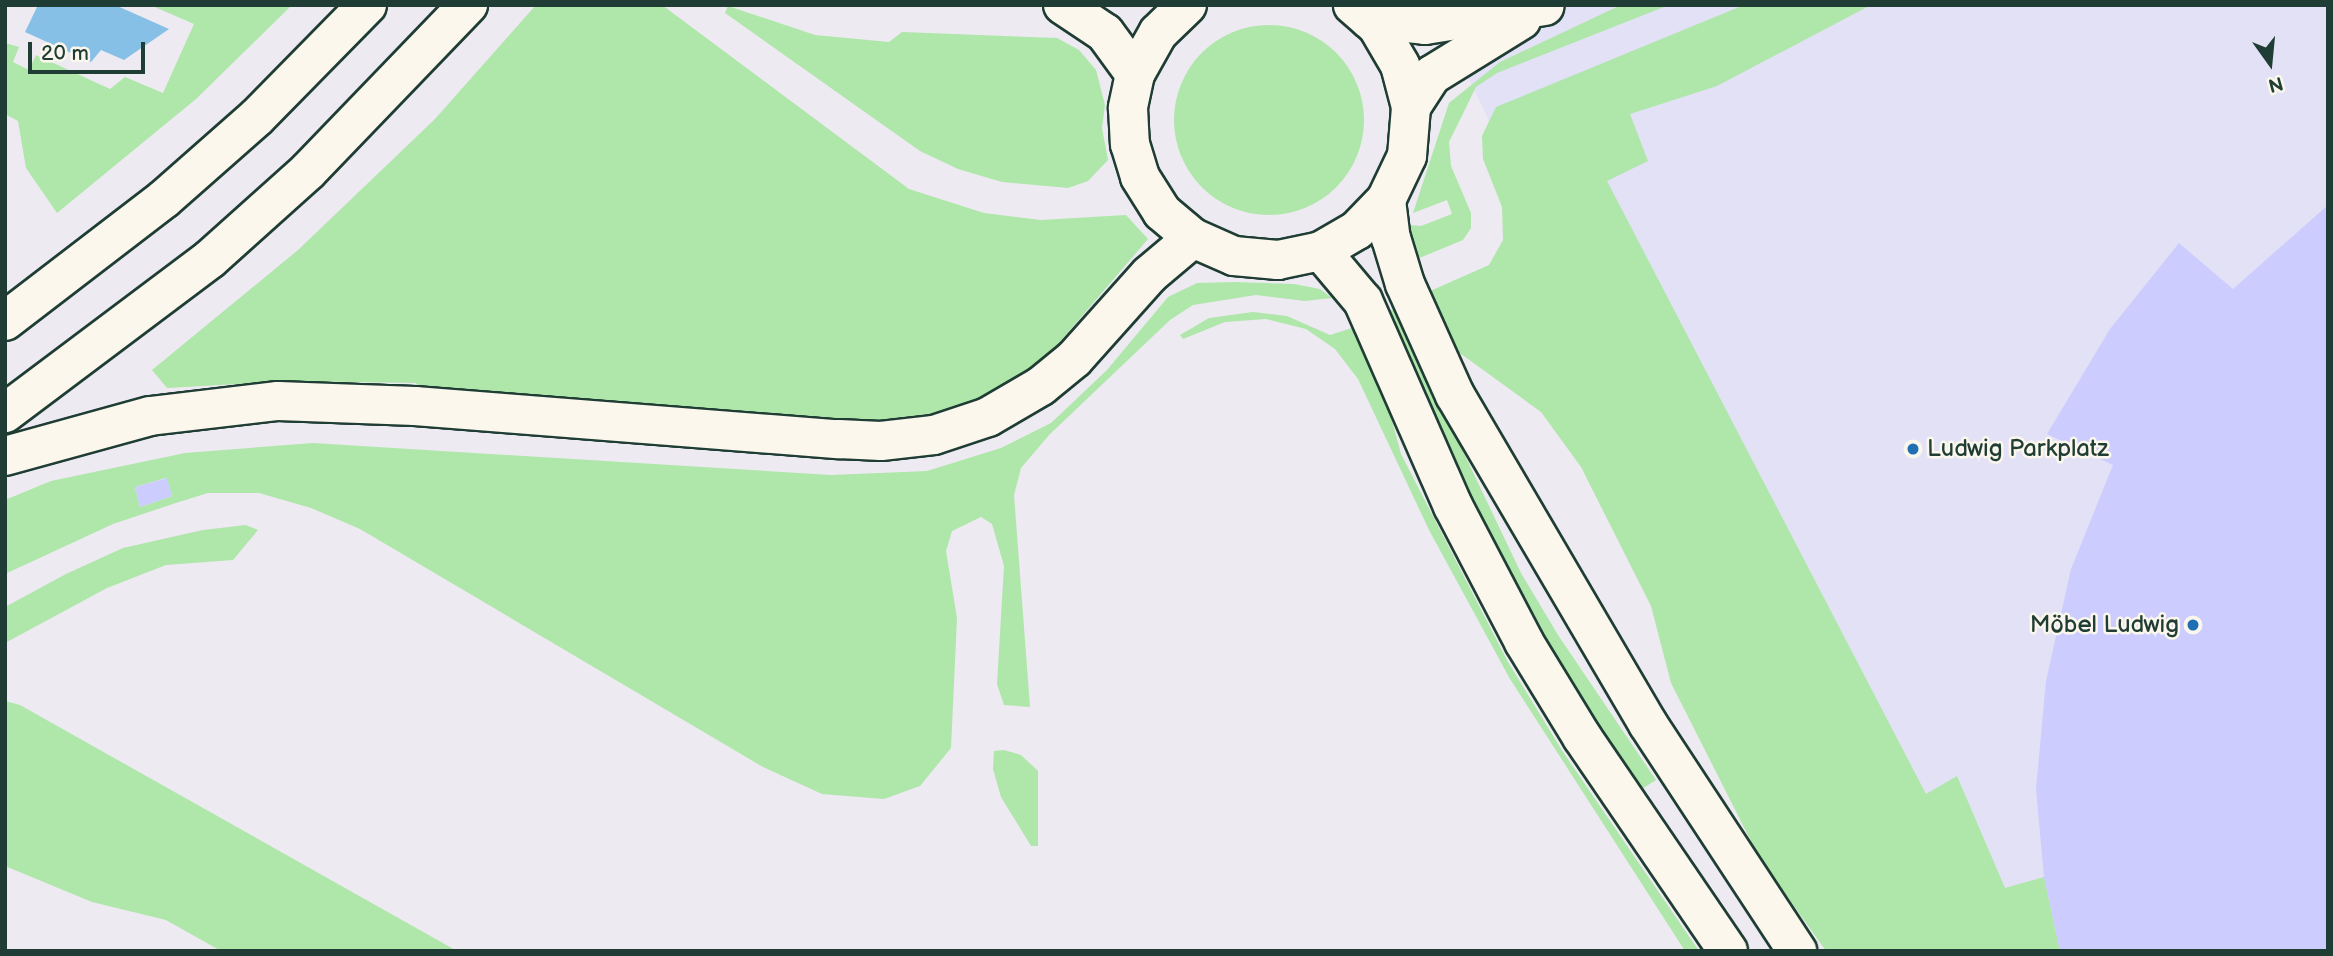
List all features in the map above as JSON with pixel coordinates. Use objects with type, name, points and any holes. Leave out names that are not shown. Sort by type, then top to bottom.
[{"type":"main road","points":[[5,321],[164,199],[257,117],[367,5]]},
{"type":"main road","points":[[5,413],[210,259],[308,171],[468,5]]},
{"type":"main road","points":[[1063,5],[1105,33],[1135,74]]},
{"type":"main road","points":[[1187,5],[1157,33],[1135,74],[1129,120],[1140,177],[1162,212],[1193,238],[1234,256],[1267,259],[1321,251],[1357,230],[1387,200],[1407,156],[1411,107],[1400,65],[1361,12]]},
{"type":"main road","points":[[1361,12],[1425,25],[1546,6]]},
{"type":"main road","points":[[1411,107],[1432,75],[1546,6]]},
{"type":"main road","points":[[1387,200],[1391,238],[1405,284],[1455,395],[1648,724],[1797,951]]},
{"type":"main road","points":[[5,456],[150,416],[278,401],[415,406],[839,439],[881,441],[934,435],[988,417],[1041,386],[1074,359],[1149,275],[1193,238]]},
{"type":"main road","points":[[1321,251],[1363,301],[1453,506],[1524,642],[1582,737],[1728,951]]},
{"type":"shaded area","points":[[1433,5],[2328,5],[2328,951],[1950,951],[1532,209]]},
{"type":"green space","points":[[150,5],[292,5],[196,99],[57,213],[26,168],[18,121],[5,114],[5,43],[19,47],[13,62],[29,70],[36,55],[110,89],[125,77],[163,93],[194,24]]},
{"type":"green space","points":[[536,5],[662,5],[909,189],[984,213],[1041,220],[1126,215],[1148,239],[1040,365],[958,411],[923,420],[862,425],[421,392],[416,383],[291,381],[167,388],[152,370],[298,250],[435,119]]},
{"type":"green space","points":[[1621,5],[1669,5],[1497,73],[1476,87],[1449,142],[1451,166],[1471,213],[1471,228],[1463,240],[1417,259],[1407,235],[1409,225],[1421,226],[1452,214],[1447,200],[1413,213],[1449,103],[1500,62]]},
{"type":"green space","points":[[1744,5],[1871,5],[1717,86],[1630,114],[1648,161],[1607,181],[1926,794],[1957,776],[2005,888],[2044,877],[2060,951],[1826,951],[1759,857],[1671,683],[1651,606],[1581,467],[1541,412],[1457,351],[1428,292],[1489,265],[1503,240],[1502,207],[1483,159],[1482,136],[1496,107]]},
{"type":"green space","points":[[728,6],[815,35],[889,42],[902,32],[1057,38],[1079,50],[1096,70],[1105,105],[1102,128],[1108,160],[1088,181],[1068,188],[1002,182],[958,169],[920,151],[725,13]]},
{"type":"green space","points":[[1269,25],[1288,26],[1306,32],[1337,52],[1357,83],[1363,101],[1363,139],[1357,157],[1337,188],[1306,208],[1288,214],[1269,215],[1250,214],[1232,208],[1201,188],[1181,157],[1175,139],[1174,120],[1175,101],[1181,83],[1201,52],[1232,32],[1250,26]]},
{"type":"green space","points":[[1197,283],[1294,284],[1320,289],[1332,298],[1305,301],[1256,295],[1193,305],[1170,320],[1049,435],[1021,468],[1014,495],[1030,707],[1004,705],[997,684],[1004,566],[992,524],[981,517],[952,531],[946,551],[957,618],[951,748],[920,786],[884,799],[822,794],[763,767],[360,529],[311,508],[259,493],[208,493],[179,502],[113,524],[5,574],[5,500],[51,481],[185,453],[313,443],[831,475],[927,471],[1001,448],[1051,423],[1107,370],[1168,297]],"holes":[[[166,478],[172,496],[140,507],[135,487]]]},
{"type":"green space","points":[[1395,309],[1521,573],[1558,635],[1656,780],[1640,790],[1557,659],[1480,520],[1383,313]]},
{"type":"green space","points":[[1253,312],[1287,316],[1330,335],[1355,327],[1387,402],[1401,454],[1508,662],[1563,752],[1699,951],[1685,951],[1510,679],[1429,530],[1358,379],[1335,349],[1306,329],[1266,319],[1225,322],[1183,339],[1180,335],[1209,318]]},
{"type":"green space","points":[[246,525],[258,530],[233,560],[166,565],[107,588],[5,643],[5,607],[66,574],[123,548],[203,530]]},
{"type":"green space","points":[[5,701],[20,705],[457,951],[221,951],[166,920],[92,902],[5,866]]},
{"type":"green space","points":[[1004,750],[1021,755],[1038,771],[1038,846],[1031,846],[1001,797],[993,769],[994,751]]},
{"type":"water","points":[[38,5],[115,5],[169,29],[124,60],[101,50],[91,62],[25,32]]},
{"type":"building","name":"Möbel Ludwig","points":[[2328,205],[2328,951],[2060,951],[2044,877],[2036,789],[2046,681],[2071,569],[2113,465],[2047,434],[2110,329],[2179,243],[2233,289]]},
{"type":"building","points":[[167,478],[172,496],[140,507],[135,487]]},
{"type":"place","name":"Ludwig Parkplatz","points":[[1913,449]]},
{"type":"place","name":"Möbel Ludwig","points":[[2193,625]]}]
